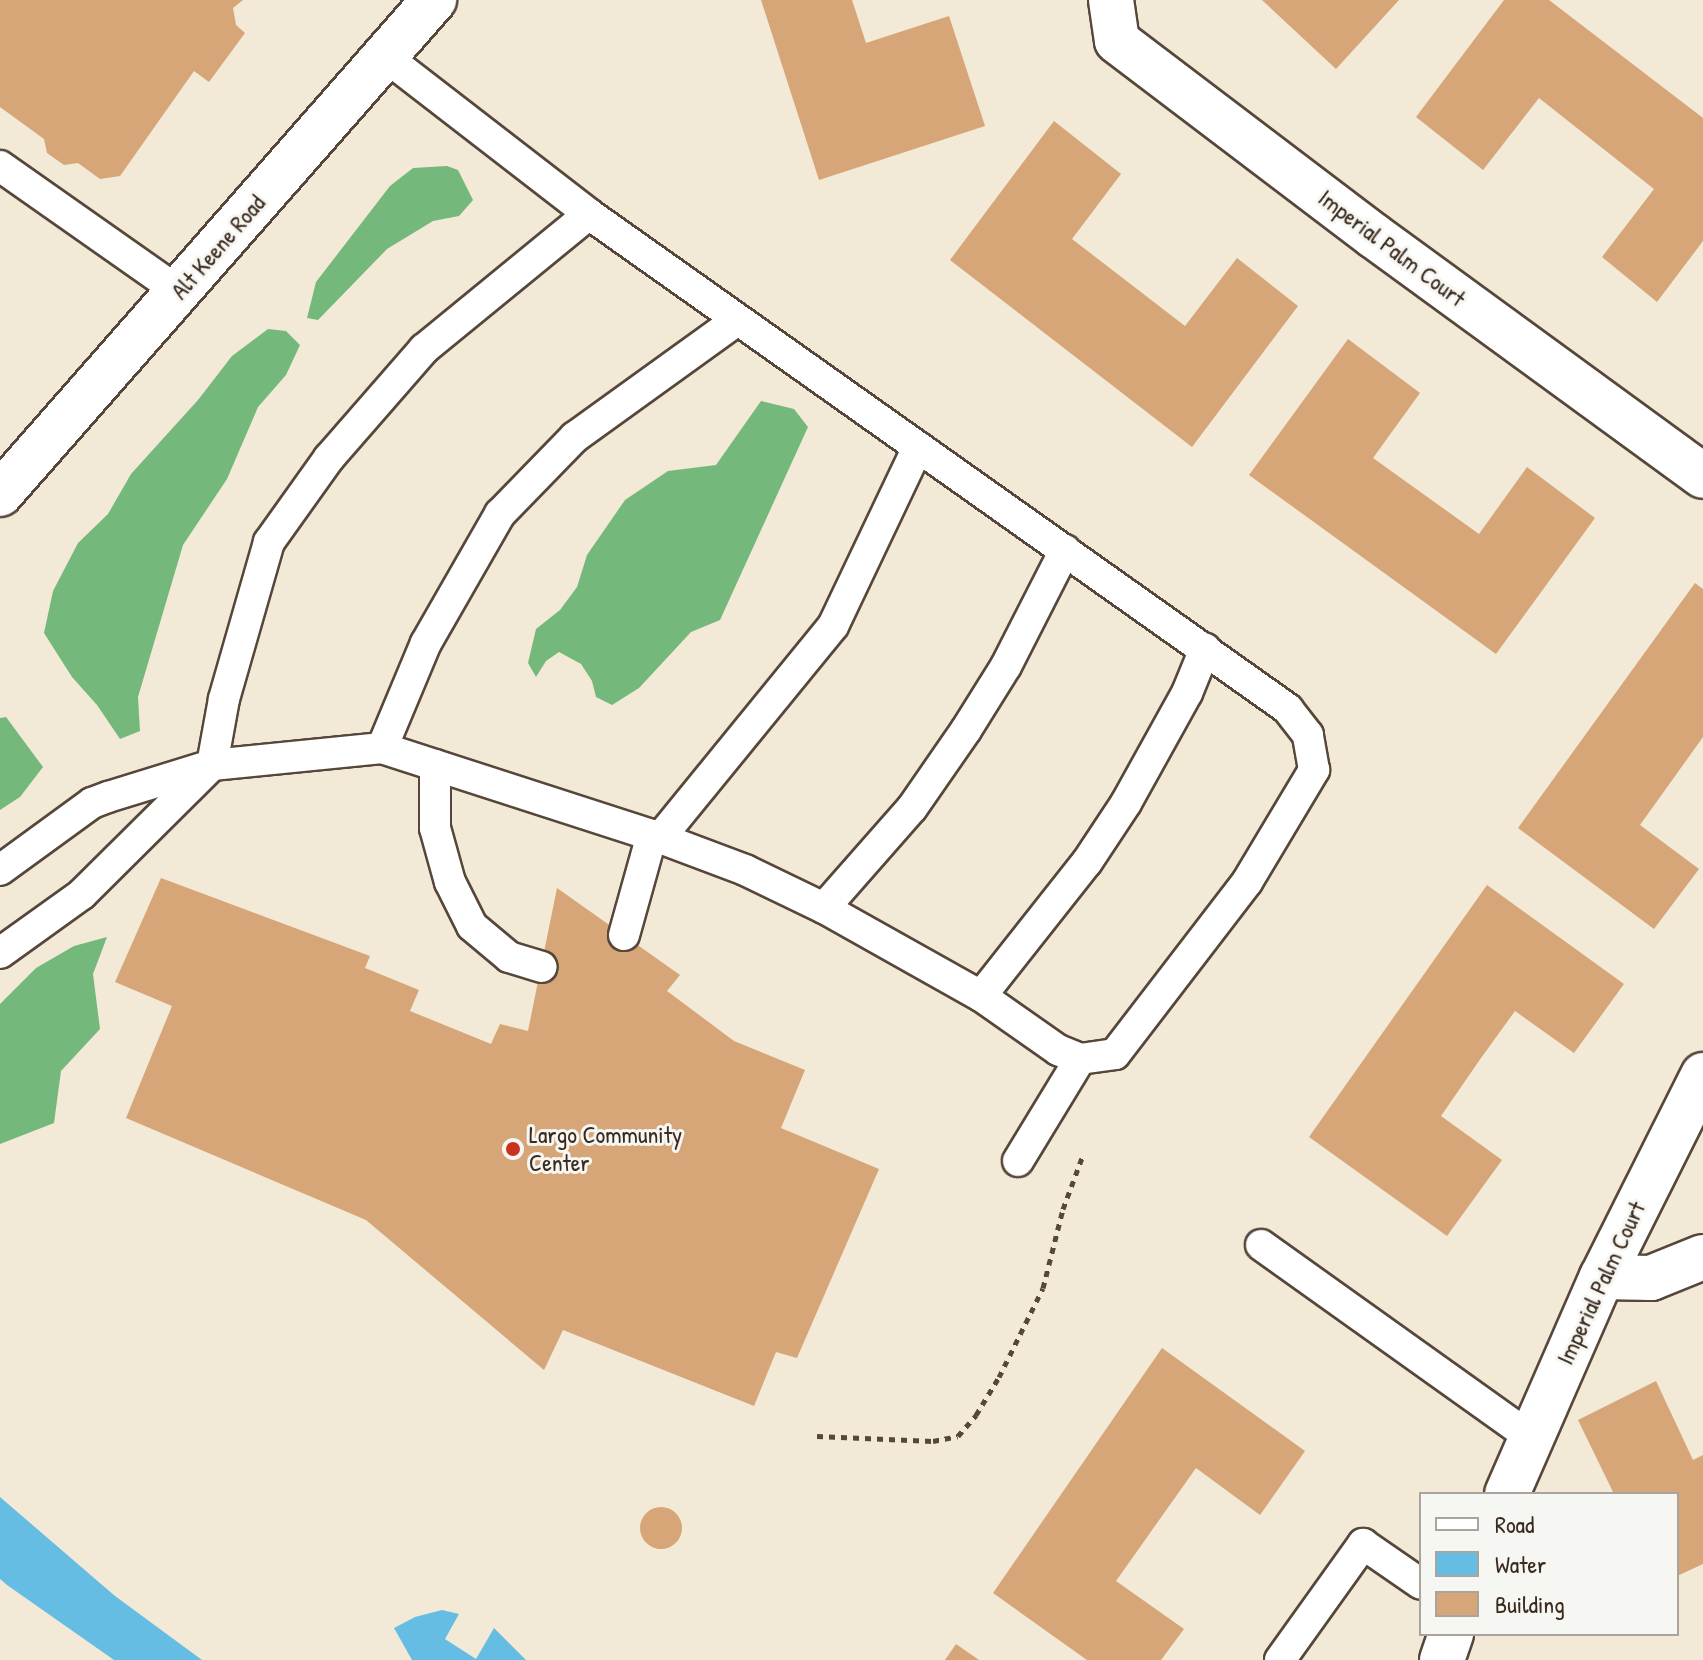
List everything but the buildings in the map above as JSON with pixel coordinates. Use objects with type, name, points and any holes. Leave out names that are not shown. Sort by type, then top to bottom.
[{"type":"street","name":"Alt Keene Road","points":[[0,494],[434,0]]},
{"type":"street","name":"Imperial Palm Court","points":[[1111,0],[1117,41],[1374,236],[1703,476]]},
{"type":"street","name":"Imperial Palm Court","points":[[1508,1492],[1602,1277],[1703,1075]]},
{"type":"street","points":[[1602,1277],[1651,1278],[1703,1257]]},
{"type":"street","points":[[1442,1660],[1450,1636]]},
{"type":"lane","points":[[0,870],[92,803],[212,765],[382,748],[656,836],[745,870],[824,908],[981,996],[1058,1050],[1080,1059],[1115,1054],[1247,882],[1314,770],[1308,735],[1288,709],[589,214],[386,57]]},
{"type":"lane","points":[[0,166],[179,292]]},
{"type":"lane","points":[[0,953],[82,894],[212,765],[224,699],[269,542],[329,458],[424,349],[589,214]]},
{"type":"lane","points":[[382,748],[426,643],[500,514],[575,437],[737,320]]},
{"type":"lane","points":[[624,935],[656,836],[833,626],[918,447]]},
{"type":"lane","points":[[824,908],[912,808],[966,730],[1006,666],[1065,550]]},
{"type":"lane","points":[[981,996],[1087,862],[1126,803],[1187,693],[1205,649]]},
{"type":"lane","points":[[435,765],[435,828],[450,882],[472,926],[509,957],[541,967]]},
{"type":"lane","points":[[1018,1161],[1080,1059]]},
{"type":"lane","points":[[1261,1245],[1530,1437]]},
{"type":"lane","points":[[1280,1660],[1363,1544],[1419,1583]]},
{"type":"path","points":[[817,1436],[933,1441],[958,1436],[976,1415],[999,1377],[1043,1288],[1063,1209],[1083,1155]]},
{"type":"green space","points":[[447,166],[458,170],[473,200],[459,216],[433,221],[387,249],[318,320],[307,318],[316,282],[390,186],[413,168]]},
{"type":"green space","points":[[268,329],[286,331],[300,345],[286,375],[258,407],[227,479],[183,545],[138,697],[140,731],[120,739],[97,705],[72,677],[44,633],[53,591],[78,543],[108,514],[131,474],[198,400],[232,356]]},
{"type":"green space","points":[[761,401],[794,409],[808,427],[720,620],[691,632],[639,688],[612,705],[596,697],[592,681],[581,664],[559,652],[546,661],[536,677],[528,663],[536,629],[560,610],[577,587],[587,555],[625,500],[668,471],[716,465]]},
{"type":"green space","points":[[6,717],[43,767],[20,797],[0,810],[0,718]]},
{"type":"green space","points":[[107,937],[93,974],[100,1029],[61,1071],[54,1123],[0,1144],[0,1004],[36,968],[74,946]]},
{"type":"water","points":[[0,1497],[115,1596],[202,1660],[114,1660],[7,1585],[0,1579]]},
{"type":"water","points":[[442,1610],[459,1614],[445,1639],[476,1659],[494,1628],[526,1660],[412,1660],[394,1628],[415,1617]]},
{"type":"place","name":"Largo Community Center","points":[[513,1149]]}]
